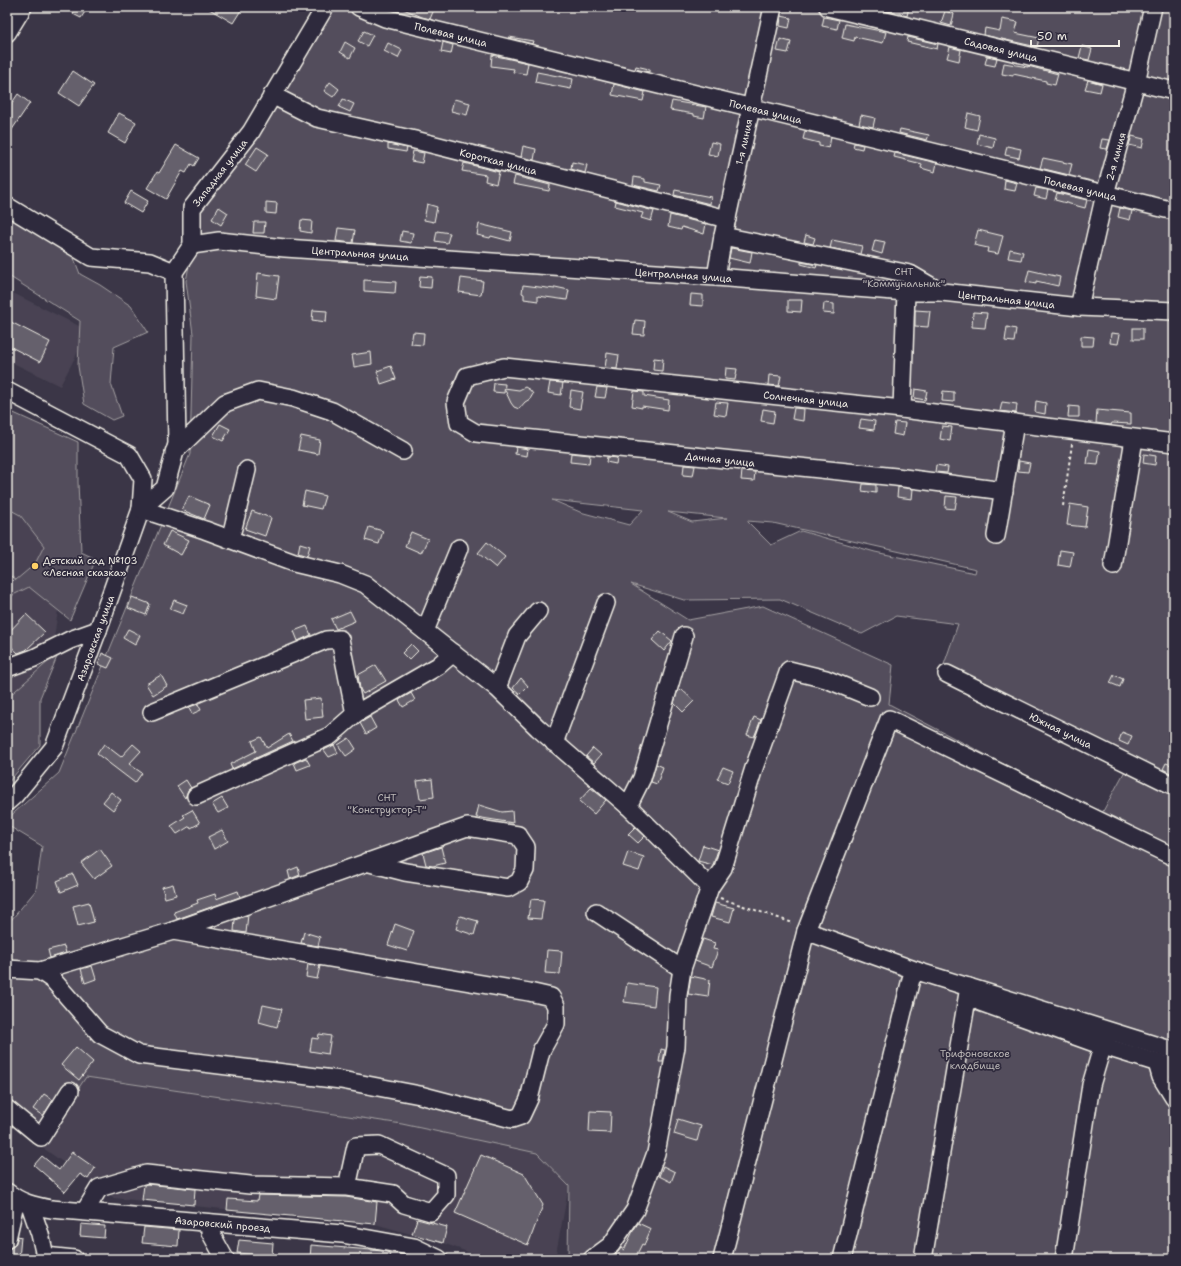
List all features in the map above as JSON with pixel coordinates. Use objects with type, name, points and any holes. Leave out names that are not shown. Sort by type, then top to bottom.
[{"type":"street","points":[[7,33],[23,7]]},
{"type":"street","name":"Западная улица","points":[[192,245],[192,208],[251,132],[325,7]]},
{"type":"street","name":"Полевая улица","points":[[358,7],[385,18],[1174,211]]},
{"type":"street","name":"1-я линия","points":[[716,277],[723,236],[773,7]]},
{"type":"street","name":"Садовая улица","points":[[828,7],[1174,91]]},
{"type":"street","name":"2-я линия","points":[[1079,307],[1105,194],[1136,82],[1153,7]]},
{"type":"street","name":"Короткая улица","points":[[272,96],[317,118],[415,140],[727,219]]},
{"type":"street","points":[[7,206],[91,257],[150,262],[174,272]]},
{"type":"street","points":[[723,236],[910,274],[942,292]]},
{"type":"street","name":"Центральная улица","points":[[192,245],[219,241],[292,249],[716,277],[906,292],[942,292],[1079,307],[1174,311]]},
{"type":"street","points":[[141,509],[165,488],[177,444],[174,272],[192,245]]},
{"type":"street","points":[[902,409],[906,292]]},
{"type":"street","name":"Солнечная улица","points":[[456,402],[467,376],[504,367],[902,409],[1174,443]]},
{"type":"street","name":"Азаровская улица","points":[[7,391],[129,455],[143,479],[141,509],[54,747],[15,795],[7,802]]},
{"type":"street","points":[[174,452],[225,403],[258,391],[293,398],[332,411],[403,451]]},
{"type":"street","name":"Дачная улица","points":[[456,402],[460,423],[476,433],[896,477],[1004,491]]},
{"type":"street","points":[[996,536],[1015,423]]},
{"type":"street","points":[[1113,566],[1134,439]]},
{"type":"street","points":[[229,539],[248,470]]},
{"type":"street","points":[[141,509],[205,530],[294,563],[340,574],[365,584],[497,688],[554,743],[628,806],[709,890]]},
{"type":"street","points":[[425,631],[459,548]]},
{"type":"street","points":[[554,743],[606,603]]},
{"type":"street","points":[[497,688],[517,636],[538,611]]},
{"type":"street","points":[[7,668],[34,658],[70,640],[98,630]]},
{"type":"street","points":[[628,806],[642,778],[684,636]]},
{"type":"street","points":[[152,712],[326,640],[340,639],[355,714]]},
{"type":"street","points":[[196,796],[330,736],[355,714],[438,666],[453,653]]},
{"type":"street","points":[[592,1259],[611,1245],[635,1210],[656,1153],[676,1046],[678,995],[682,969],[709,890],[723,868],[754,768],[789,670],[826,678],[870,697]]},
{"type":"street","name":"Южная улица","points":[[947,674],[1174,786]]},
{"type":"street","points":[[722,1259],[807,930],[889,719],[1174,857]]},
{"type":"street","points":[[7,969],[40,971],[173,931],[366,862],[467,827],[518,835],[526,847],[525,870],[519,882],[508,888],[405,872],[366,862]]},
{"type":"street","points":[[596,912],[682,969]]},
{"type":"street","points":[[807,930],[914,975],[1105,1038],[1157,1063],[1174,1068]]},
{"type":"street","points":[[40,971],[53,980],[100,1034],[139,1055],[341,1080],[420,1095],[512,1119],[521,1116],[529,1099],[541,1051],[556,1024],[556,1006],[551,997],[173,931]]},
{"type":"street","points":[[842,1259],[914,975]]},
{"type":"street","points":[[923,1259],[968,992]]},
{"type":"street","points":[[1105,1038],[1174,1051]]},
{"type":"street","points":[[1064,1259],[1091,1085],[1105,1038]]},
{"type":"street","points":[[1157,1063],[1161,1078],[1174,1098]]},
{"type":"street","points":[[7,1109],[41,1137],[70,1092]]},
{"type":"street","points":[[85,1211],[99,1188],[146,1174],[250,1184],[347,1187],[393,1194],[404,1204],[431,1212],[446,1195],[446,1176],[379,1145],[356,1146],[347,1187]]},
{"type":"street","points":[[7,1239],[17,1199]]},
{"type":"street","points":[[17,1199],[40,1234],[45,1256],[73,1259]]},
{"type":"street","name":"Азаровский проезд","points":[[17,1199],[51,1209],[342,1234],[414,1247],[439,1259]]},
{"type":"street","points":[[210,1223],[210,1232],[225,1259]]},
{"type":"path","points":[[1063,506],[1074,431]]},
{"type":"path","points":[[709,890],[807,930]]},
{"type":"shaded area","points":[[7,290],[89,331],[60,386],[7,360]]},
{"type":"shaded area","name":"Детский сад №103 «Лесная сказка»","points":[[7,452],[76,482],[50,667],[7,708]]},
{"type":"shaded area","points":[[85,1077],[402,1124],[538,1153],[569,1186],[555,1259],[487,1259],[443,1243],[375,1224],[114,1198],[40,1146]]},
{"type":"green space","points":[[335,7],[1174,7],[1174,1259],[568,1259],[569,1186],[537,1153],[402,1124],[86,1077],[40,1146],[7,1116],[7,925],[36,890],[42,846],[7,825],[7,819],[59,773],[190,454],[193,334],[186,281],[200,210]],"holes":[[[552,500],[643,510],[629,525],[580,512]],[[668,512],[727,518],[692,522]],[[747,521],[773,523],[976,569],[975,573],[875,552],[801,531],[771,545]],[[631,584],[684,600],[780,599],[862,634],[896,616],[958,624],[939,679],[1126,769],[1101,815],[889,704],[893,665],[763,606],[688,620]]]},
{"type":"green space","points":[[7,213],[72,253],[80,274],[100,285],[131,306],[148,332],[114,347],[111,384],[122,416],[112,420],[84,404],[78,366],[80,321],[7,275]]},
{"type":"green space","points":[[7,410],[78,442],[81,552],[96,559],[70,620],[29,587],[7,598],[7,573],[16,580],[35,564],[44,546],[20,515],[7,508]]},
{"type":"green space","points":[[59,652],[40,698],[40,745],[7,784],[7,698]]},
{"type":"building","points":[[76,7],[88,7],[81,18],[73,14]]},
{"type":"building","points":[[206,7],[243,7],[233,23]]},
{"type":"building","points":[[399,7],[435,7],[430,19]]},
{"type":"building","points":[[880,7],[909,7],[907,16],[880,9]]},
{"type":"building","points":[[945,11],[954,14],[951,26],[941,23]]},
{"type":"building","points":[[781,16],[791,18],[789,28],[780,26]]},
{"type":"building","points":[[824,17],[839,20],[837,29],[822,26]]},
{"type":"building","points":[[1002,19],[1018,22],[1015,33],[1039,38],[1037,47],[984,35],[985,28],[1000,31]]},
{"type":"building","points":[[845,24],[886,32],[883,43],[855,37],[854,41],[842,38]]},
{"type":"building","points":[[364,31],[373,35],[367,46],[358,41]]},
{"type":"building","points":[[509,37],[533,41],[532,44]]},
{"type":"building","points":[[908,37],[938,44],[937,49],[907,42]]},
{"type":"building","points":[[780,39],[791,42],[788,53],[777,51]]},
{"type":"building","points":[[345,42],[355,48],[350,58],[340,52]]},
{"type":"building","points":[[443,42],[453,45],[451,54],[441,52]]},
{"type":"building","points":[[388,43],[402,50],[398,58],[384,51]]},
{"type":"building","points":[[1082,46],[1092,49],[1089,60],[1079,58]]},
{"type":"building","points":[[950,47],[961,50],[959,61],[947,58]]},
{"type":"building","points":[[492,55],[528,63],[526,74],[513,72],[514,69],[491,66]]},
{"type":"building","points":[[987,56],[997,58],[995,66],[985,64]]},
{"type":"building","points":[[1004,63],[1028,66],[1058,74],[1055,85],[1046,83],[1046,81],[1013,74],[1013,76],[1002,74]]},
{"type":"building","points":[[636,66],[649,69],[649,72],[635,69]]},
{"type":"building","points":[[73,71],[94,85],[79,106],[59,93]]},
{"type":"building","points":[[537,72],[573,79],[571,89],[535,82]]},
{"type":"building","points":[[1088,80],[1102,84],[1100,92],[1085,89]]},
{"type":"building","points":[[330,82],[339,89],[333,97],[324,91]]},
{"type":"building","points":[[614,84],[645,92],[643,101],[612,95]]},
{"type":"building","points":[[18,94],[30,103],[7,137],[7,110]]},
{"type":"building","points":[[343,99],[354,104],[350,112],[339,107]]},
{"type":"building","points":[[454,99],[470,103],[467,115],[451,111]]},
{"type":"building","points":[[672,101],[706,107],[704,118],[694,116],[694,114],[670,110]]},
{"type":"building","points":[[119,113],[136,122],[125,143],[108,133]]},
{"type":"building","points":[[968,113],[980,116],[977,130],[965,127]]},
{"type":"building","points":[[861,115],[875,118],[873,127],[859,124]]},
{"type":"building","points":[[900,129],[929,135],[927,140],[899,133]]},
{"type":"building","points":[[805,131],[831,137],[829,148],[819,146],[819,143],[803,139]]},
{"type":"building","points":[[979,134],[995,138],[993,148],[977,144]]},
{"type":"building","points":[[1132,136],[1144,139],[1142,148],[1129,145]]},
{"type":"building","points":[[1102,139],[1110,140],[1107,149],[1100,148]]},
{"type":"building","points":[[711,142],[720,144],[718,156],[708,154]]},
{"type":"building","points":[[854,143],[863,145],[862,149],[853,147]]},
{"type":"building","points":[[388,144],[407,148],[406,152],[388,149]]},
{"type":"building","points":[[176,145],[199,158],[194,166],[191,164],[186,173],[182,171],[166,199],[147,188],[157,172],[159,173]]},
{"type":"building","points":[[523,146],[536,149],[534,160],[521,157]]},
{"type":"building","points":[[1007,146],[1021,149],[1019,158],[1005,155]]},
{"type":"building","points":[[257,147],[268,154],[256,172],[245,165]]},
{"type":"building","points":[[413,151],[424,153],[422,163],[411,161]]},
{"type":"building","points":[[895,153],[937,163],[935,172],[921,168],[922,164],[894,157]]},
{"type":"building","points":[[1043,158],[1072,164],[1069,175],[1040,168]]},
{"type":"building","points":[[572,162],[587,165],[585,173],[571,169]]},
{"type":"building","points":[[464,163],[499,172],[496,184],[485,181],[486,175],[462,171]]},
{"type":"building","points":[[515,176],[550,185],[549,191],[513,184]]},
{"type":"building","points":[[634,177],[645,179],[645,182],[661,185],[659,191],[633,185]]},
{"type":"building","points":[[1005,180],[1017,183],[1015,191],[1004,189]]},
{"type":"building","points":[[1036,188],[1048,190],[1046,199],[1034,196]]},
{"type":"building","points":[[675,190],[711,197],[710,204],[674,195]]},
{"type":"building","points":[[131,191],[148,201],[141,213],[124,203]]},
{"type":"building","points":[[1057,193],[1087,200],[1085,208],[1055,200]]},
{"type":"building","points":[[616,201],[654,211],[651,221],[641,218],[643,213],[615,206]]},
{"type":"building","points":[[266,202],[277,203],[276,214],[266,213]]},
{"type":"building","points":[[427,204],[437,207],[434,222],[424,220]]},
{"type":"building","points":[[219,207],[228,213],[221,225],[212,219]]},
{"type":"building","points":[[1120,208],[1132,211],[1130,220],[1118,217]]},
{"type":"building","points":[[670,215],[706,224],[704,234],[682,227],[681,230],[668,227]]},
{"type":"building","points":[[301,220],[312,221],[311,233],[300,231]]},
{"type":"building","points":[[254,222],[265,222],[264,233],[253,233]]},
{"type":"building","points":[[479,224],[512,232],[510,241],[491,236],[490,238],[477,235]]},
{"type":"building","points":[[338,228],[355,230],[353,243],[336,241]]},
{"type":"building","points":[[978,230],[1003,236],[998,254],[987,252],[988,248],[974,245]]},
{"type":"building","points":[[402,231],[413,233],[411,243],[400,241]]},
{"type":"building","points":[[437,231],[450,233],[447,243],[435,241]]},
{"type":"building","points":[[806,235],[815,238],[813,244],[804,242]]},
{"type":"building","points":[[832,240],[862,246],[860,254],[830,248]]},
{"type":"building","points":[[875,240],[885,242],[882,254],[872,251]]},
{"type":"building","points":[[731,248],[752,252],[750,263],[729,258]]},
{"type":"building","points":[[1010,249],[1023,252],[1021,260],[1008,258]]},
{"type":"building","points":[[801,262],[817,265],[816,268],[801,264]]},
{"type":"building","points":[[1029,270],[1060,277],[1058,286],[1036,281],[1036,284],[1026,282]]},
{"type":"building","points":[[258,273],[279,276],[276,299],[256,296]]},
{"type":"building","points":[[420,276],[432,277],[431,288],[419,287]]},
{"type":"building","points":[[461,278],[483,281],[481,295],[459,292]]},
{"type":"building","points":[[364,280],[396,282],[395,293],[364,291]]},
{"type":"building","points":[[523,285],[555,289],[555,287],[569,290],[567,300],[538,296],[538,301],[524,299],[524,294],[522,293]]},
{"type":"building","points":[[691,294],[703,295],[703,306],[690,305]]},
{"type":"building","points":[[788,300],[802,300],[801,312],[788,311]]},
{"type":"building","points":[[824,303],[834,304],[834,314],[823,313]]},
{"type":"building","points":[[313,310],[327,311],[326,322],[312,320]]},
{"type":"building","points":[[915,310],[930,311],[928,327],[915,326]]},
{"type":"building","points":[[973,312],[987,313],[985,328],[972,327]]},
{"type":"building","points":[[7,320],[50,342],[40,362],[7,345]]},
{"type":"building","points":[[635,320],[645,321],[644,335],[633,334]]},
{"type":"building","points":[[1007,327],[1016,329],[1014,342],[1005,341]]},
{"type":"building","points":[[1133,328],[1143,328],[1143,339],[1133,339]]},
{"type":"building","points":[[413,332],[424,333],[423,345],[411,344]]},
{"type":"building","points":[[1111,333],[1120,334],[1118,344],[1110,343]]},
{"type":"building","points":[[1081,336],[1094,337],[1093,346],[1081,346]]},
{"type":"building","points":[[371,352],[372,364],[354,367],[352,355]]},
{"type":"building","points":[[607,353],[619,355],[617,369],[605,368]]},
{"type":"building","points":[[654,358],[663,359],[662,371],[653,370]]},
{"type":"building","points":[[391,366],[396,379],[381,384],[377,371]]},
{"type":"building","points":[[726,368],[737,369],[735,380],[725,379]]},
{"type":"building","points":[[769,375],[781,376],[779,386],[768,385]]},
{"type":"building","points":[[550,382],[563,383],[561,395],[548,393]]},
{"type":"building","points":[[494,383],[505,384],[504,393],[493,392]]},
{"type":"building","points":[[525,387],[533,394],[530,399],[519,409],[514,407],[504,388],[519,390]]},
{"type":"building","points":[[597,387],[607,388],[605,398],[595,397]]},
{"type":"building","points":[[915,389],[927,391],[925,400],[914,398]]},
{"type":"building","points":[[571,390],[583,392],[580,409],[569,407]]},
{"type":"building","points":[[634,391],[644,392],[644,396],[669,400],[668,410],[632,406]]},
{"type":"building","points":[[943,391],[954,392],[954,402],[942,401]]},
{"type":"building","points":[[1036,401],[1046,403],[1045,414],[1035,412]]},
{"type":"building","points":[[716,402],[728,403],[726,416],[714,414]]},
{"type":"building","points":[[1002,402],[1017,404],[1016,413],[1000,411]]},
{"type":"building","points":[[1069,406],[1079,407],[1079,417],[1068,417]]},
{"type":"building","points":[[794,408],[804,409],[803,421],[792,419]]},
{"type":"building","points":[[763,409],[775,411],[773,423],[761,421]]},
{"type":"building","points":[[1097,410],[1131,413],[1131,424],[1112,423],[1111,425],[1096,423]]},
{"type":"building","points":[[861,419],[875,421],[874,430],[859,428]]},
{"type":"building","points":[[895,422],[905,423],[903,436],[893,434]]},
{"type":"building","points":[[220,424],[230,429],[223,441],[213,436]]},
{"type":"building","points":[[942,426],[952,427],[950,441],[940,439]]},
{"type":"building","points":[[301,436],[320,440],[318,454],[298,450]]},
{"type":"building","points":[[516,447],[528,449],[527,456],[515,454]]},
{"type":"building","points":[[1089,449],[1100,451],[1098,465],[1087,464]]},
{"type":"building","points":[[571,453],[590,455],[589,464],[570,462]]},
{"type":"building","points":[[1144,454],[1156,456],[1155,465],[1143,463]]},
{"type":"building","points":[[607,457],[617,458],[616,464],[606,462]]},
{"type":"building","points":[[1019,461],[1030,463],[1028,472],[1018,471]]},
{"type":"building","points":[[684,465],[695,466],[693,476],[683,475]]},
{"type":"building","points":[[936,465],[948,467],[947,473],[935,472]]},
{"type":"building","points":[[742,471],[755,472],[754,481],[741,480]]},
{"type":"building","points":[[863,484],[876,485],[876,493],[862,491]]},
{"type":"building","points":[[898,487],[913,489],[912,499],[897,497]]},
{"type":"building","points":[[305,491],[325,496],[321,509],[302,505]]},
{"type":"building","points":[[189,496],[210,505],[204,519],[182,510]]},
{"type":"building","points":[[946,496],[957,497],[955,509],[945,508]]},
{"type":"building","points":[[1070,504],[1088,507],[1085,527],[1067,525]]},
{"type":"building","points":[[252,511],[271,518],[265,536],[245,529]]},
{"type":"building","points":[[369,527],[383,531],[379,544],[365,540]]},
{"type":"building","points":[[170,531],[189,540],[181,555],[163,545]]},
{"type":"building","points":[[411,532],[428,539],[421,553],[405,546]]},
{"type":"building","points":[[487,542],[505,557],[496,568],[478,553]]},
{"type":"building","points":[[300,543],[310,546],[307,556],[298,553]]},
{"type":"building","points":[[1060,550],[1073,552],[1070,567],[1058,565]]},
{"type":"building","points":[[132,597],[150,604],[146,615],[128,608]]},
{"type":"building","points":[[174,600],[187,605],[183,614],[170,609]]},
{"type":"building","points":[[350,611],[355,621],[336,629],[331,619]]},
{"type":"building","points":[[26,614],[45,632],[26,650],[18,653],[7,643],[7,634]]},
{"type":"building","points":[[307,626],[311,635],[298,641],[294,631]]},
{"type":"building","points":[[128,629],[140,635],[135,645],[123,638]]},
{"type":"building","points":[[660,631],[672,641],[664,651],[652,640]]},
{"type":"building","points":[[411,644],[418,651],[409,660],[402,653]]},
{"type":"building","points":[[102,653],[113,658],[108,668],[98,664]]},
{"type":"building","points":[[376,665],[386,681],[363,694],[360,689],[358,675]]},
{"type":"building","points":[[161,675],[167,686],[153,695],[146,684]]},
{"type":"building","points":[[1114,675],[1123,679],[1120,687],[1110,683]]},
{"type":"building","points":[[521,678],[528,686],[520,694],[513,688]]},
{"type":"building","points":[[681,689],[694,701],[683,712],[674,703],[677,693]]},
{"type":"building","points":[[411,693],[415,700],[403,707],[399,700]]},
{"type":"building","points":[[321,698],[323,717],[305,719],[303,700]]},
{"type":"building","points":[[198,704],[201,710],[192,714],[189,707]]},
{"type":"building","points":[[370,717],[376,728],[366,734],[360,723]]},
{"type":"building","points":[[754,717],[761,720],[754,737],[747,735]]},
{"type":"building","points":[[1122,732],[1132,736],[1128,745],[1119,741]]},
{"type":"building","points":[[289,734],[293,741],[232,769],[230,764],[256,751],[252,741],[261,737],[267,748]]},
{"type":"building","points":[[349,738],[356,749],[346,756],[338,745]]},
{"type":"building","points":[[104,744],[121,757],[133,744],[141,751],[129,764],[142,773],[135,783],[97,754]]},
{"type":"building","points":[[334,745],[338,753],[329,757],[324,750]]},
{"type":"building","points":[[593,748],[601,755],[594,763],[586,756]]},
{"type":"building","points":[[306,758],[310,765],[297,770],[294,763]]},
{"type":"building","points":[[1166,763],[1174,766],[1172,774],[1163,769]]},
{"type":"building","points":[[656,764],[663,767],[657,784],[651,782]]},
{"type":"building","points":[[723,767],[733,771],[728,783],[717,779]]},
{"type":"building","points":[[432,779],[434,797],[420,799],[417,781]]},
{"type":"building","points":[[186,780],[191,788],[188,790],[185,798],[177,786]]},
{"type":"building","points":[[591,788],[606,800],[594,814],[579,801]]},
{"type":"building","points":[[111,792],[121,800],[113,810],[103,802]]},
{"type":"building","points":[[222,798],[228,808],[218,813],[212,804]]},
{"type":"building","points":[[479,805],[502,812],[512,811],[513,823],[476,817]]},
{"type":"building","points":[[192,810],[200,823],[191,828],[190,826],[177,834],[171,826],[185,817],[183,815]]},
{"type":"building","points":[[635,827],[645,836],[638,843],[628,834]]},
{"type":"building","points":[[222,830],[228,841],[214,849],[208,837]]},
{"type":"building","points":[[703,845],[718,850],[713,865],[698,861]]},
{"type":"building","points":[[441,847],[445,863],[433,866],[426,865],[423,853]]},
{"type":"building","points":[[100,849],[112,866],[94,879],[81,863]]},
{"type":"building","points":[[628,852],[644,857],[639,871],[623,866]]},
{"type":"building","points":[[298,867],[300,875],[290,879],[288,871]]},
{"type":"building","points":[[73,874],[78,885],[61,892],[57,881]]},
{"type":"building","points":[[173,884],[176,895],[165,898],[162,887]]},
{"type":"building","points":[[238,891],[240,897],[177,919],[174,912],[198,903],[197,900],[215,894],[216,899]]},
{"type":"building","points":[[531,899],[544,900],[541,919],[528,918]]},
{"type":"building","points":[[89,902],[94,922],[78,926],[73,906]]},
{"type":"building","points":[[715,903],[734,908],[730,922],[711,917]]},
{"type":"building","points":[[248,915],[246,933],[234,931],[235,920]]},
{"type":"building","points":[[460,916],[478,921],[474,935],[456,929]]},
{"type":"building","points":[[395,924],[414,931],[407,951],[388,945]]},
{"type":"building","points":[[304,932],[320,937],[318,946],[301,943]]},
{"type":"building","points":[[703,939],[715,943],[713,949],[718,950],[712,967],[695,961]]},
{"type":"building","points":[[64,946],[66,953],[50,958],[48,950]]},
{"type":"building","points":[[547,950],[562,951],[560,974],[545,973]]},
{"type":"building","points":[[308,964],[320,966],[317,979],[306,977]]},
{"type":"building","points":[[92,966],[96,979],[85,983],[81,969]]},
{"type":"building","points":[[691,976],[710,980],[708,997],[688,994]]},
{"type":"building","points":[[627,983],[656,987],[654,1006],[624,1002]]},
{"type":"building","points":[[263,1005],[282,1009],[277,1027],[259,1022]]},
{"type":"building","points":[[319,1034],[331,1036],[328,1054],[310,1051],[312,1038],[318,1039]]},
{"type":"building","points":[[76,1047],[93,1062],[79,1080],[61,1065]]},
{"type":"building","points":[[661,1049],[665,1050],[663,1062],[659,1062]]},
{"type":"building","points":[[44,1094],[53,1100],[43,1116],[33,1109]]},
{"type":"building","points":[[590,1111],[611,1112],[610,1133],[589,1132]]},
{"type":"building","points":[[678,1119],[701,1126],[697,1141],[674,1134]]},
{"type":"building","points":[[72,1152],[95,1168],[88,1179],[80,1174],[65,1192],[34,1165],[42,1156],[59,1170]]},
{"type":"building","points":[[481,1155],[524,1174],[543,1205],[528,1245],[455,1213]]},
{"type":"building","points":[[663,1166],[675,1172],[671,1182],[659,1176]]},
{"type":"building","points":[[147,1184],[195,1189],[194,1205],[142,1200],[144,1185]]},
{"type":"building","points":[[258,1195],[346,1197],[377,1202],[375,1224],[227,1210],[228,1199],[257,1201]]},
{"type":"building","points":[[417,1219],[447,1227],[443,1243],[412,1234]]},
{"type":"building","points":[[638,1223],[651,1229],[644,1245],[642,1244],[636,1256],[643,1259],[612,1259],[621,1248],[624,1250]]},
{"type":"building","points":[[81,1224],[105,1226],[104,1238],[80,1236]]},
{"type":"building","points":[[144,1227],[179,1230],[178,1246],[142,1243]]},
{"type":"building","points":[[18,1236],[21,1237],[19,1259],[8,1259],[9,1249],[15,1245]]},
{"type":"building","points":[[239,1240],[273,1243],[272,1256],[237,1253]]},
{"type":"building","points":[[311,1245],[383,1251],[390,1253],[389,1259],[310,1259]]},
{"type":"place","name":"Детский сад №103 «Лесная сказка»","points":[[35,566]]},
{"type":"park label","name":"СНТ \"Коммунальник\"","points":[[904,276]]},
{"type":"park label","name":"СНТ \"Конструктор-Т\"","points":[[387,802]]},
{"type":"park label","name":"Трифоновское кладбище","points":[[975,1058]]}]
